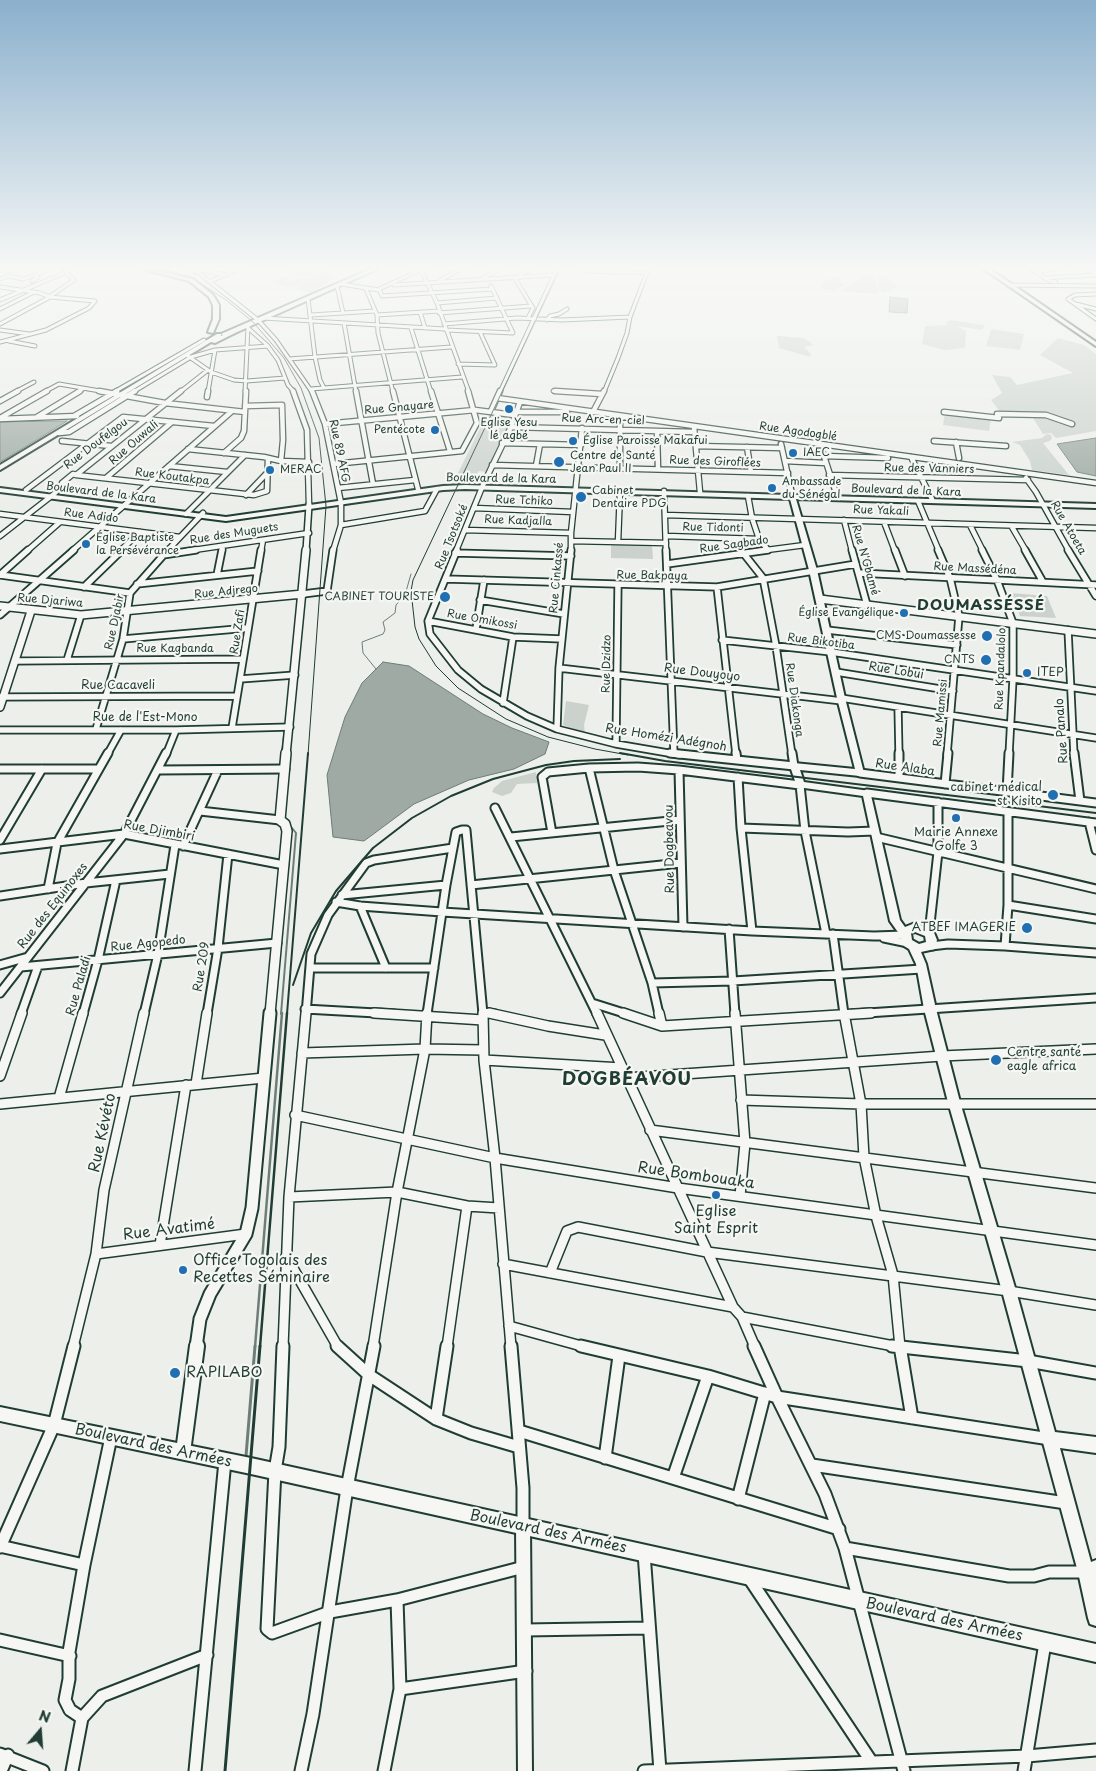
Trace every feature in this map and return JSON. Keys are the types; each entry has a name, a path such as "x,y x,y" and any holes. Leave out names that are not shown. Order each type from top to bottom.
{"main road":[{"path":"0,466 194,350"},
{"path":"0,466 80,418"},
{"name":"Boulevard de la Kara","path":"0,488 235,519 418,489 451,486 576,488 748,496 837,495 1042,504"},
{"name":"Boulevard de la Kara","path":"340,501 451,486"},
{"name":"Boulevard de la Kara","path":"0,488 52,495"},
{"name":"Boulevard de la Kara","path":"576,488 620,492 700,492 919,502 1096,505"},
{"path":"793,496 805,545 814,570 841,699 860,773 794,766 800,785 867,793 894,915 897,925 908,940 922,966 930,1009 954,1102 976,1172 1067,1504 1091,1570 1096,1618"},
{"path":"894,915 899,921 917,927 929,941"},
{"path":"908,940 908,929 917,927"},
{"path":"908,940 929,941"},
{"path":"922,966 929,941"},
{"name":"Boulevard des Armées","path":"0,1414 275,1471 1096,1653"},
{"path":"1050,1439 1096,1445"}],"street":[{"path":"207,397 209,371 215,350"},
{"path":"0,418 80,418 186,355 221,350"},
{"path":"224,453 243,434 248,350"},
{"path":"271,350 278,360 288,385 294,393 307,430 309,462 308,533 280,820"},
{"name":"Rue 89 AFG","path":"282,350 311,389 325,424 334,464 340,501 340,524 331,557 327,592"},
{"path":"314,350 320,380 324,388"},
{"path":"349,350 373,484"},
{"path":"289,359 411,350"},
{"path":"419,350 450,451"},
{"path":"334,464 462,451 477,423 452,350"},
{"path":"458,364 495,365 488,350"},
{"path":"487,411 497,398 520,350"},
{"path":"594,412 608,384 621,350"},
{"path":"384,352 418,489"},
{"path":"186,355 209,371 226,378 247,381 285,378"},
{"name":"Rue Doufelgou","path":"0,536 52,495 73,474 76,475 165,403 209,371"},
{"path":"311,389 462,376"},
{"path":"0,401 34,382"},
{"path":"0,418 59,384 119,396 232,411 282,405 283,440 280,461"},
{"path":"34,418 83,389"},
{"path":"553,391 602,394"},
{"name":"Rue Agodogblé","path":"497,398 694,429 780,438 1096,483"},
{"name":"Rue Tsotsoké","path":"428,621 483,486 511,427 520,402"},
{"name":"Rue Gnayare","path":"325,424 474,410 515,413 563,413 577,410"},
{"path":"0,615 41,581 188,448 232,411"},
{"path":"944,412 998,416 1046,415 1072,424"},
{"path":"26,490 126,416 214,426"},
{"path":"620,416 620,468"},
{"name":"Rue Ouwali","path":"106,478 172,422"},
{"name":"Rue Arc-en-ciel","path":"511,427 657,431 694,429"},
{"name":"Rue Cinkassé","path":"557,729 559,668 582,428"},
{"path":"694,429 700,492"},
{"path":"657,431 658,469"},
{"path":"780,438 793,496"},
{"path":"62,440 112,446"},
{"path":"934,441 1006,446"},
{"path":"956,442 959,458"},
{"path":"502,443 580,445"},
{"path":"536,466 540,444"},
{"path":"821,445 829,475 837,495"},
{"path":"696,446 782,448"},
{"path":"747,447 751,472"},
{"path":"188,448 280,461 309,462"},
{"path":"187,512 245,455"},
{"path":"824,456 910,457 932,498"},
{"path":"246,494 267,472 268,458"},
{"path":"785,461 826,463"},
{"name":"Rue des Giroflées","path":"492,465 788,473"},
{"path":"169,466 227,472"},
{"name":"Rue Koutakpa","path":"76,475 246,494 265,493 267,490 267,472"},
{"name":"Rue Atoeta","path":"1022,472 1054,527 1093,585 1096,596"},
{"name":"Rue des Vanniers","path":"829,475 1028,480"},
{"path":"338,488 415,480"},
{"path":"340,524 425,511 437,489"},
{"path":"618,542 620,492"},
{"path":"664,492 674,754"},
{"path":"748,496 752,518 759,539 768,550"},
{"name":"Rue Mamissi","path":"919,502 950,578 959,616 944,784"},
{"name":"Rue Tchiko","path":"474,508 573,512"},
{"name":"Rue Adido","path":"0,514 180,537"},
{"name":"Rue Djabir","path":"96,730 123,640 130,593 202,514"},
{"name":"Rue Yakali","path":"665,515 1012,527 1096,528"},
{"name":"Rue N'Gbamé","path":"844,520 867,605"},
{"path":"0,575 60,522"},
{"path":"884,522 905,576"},
{"name":"Rue Kpandalolo","path":"970,525 997,580 1013,623 1013,679 1009,725 1007,792"},
{"path":"1012,527 1043,582"},
{"name":"Rue Kadjalla","path":"465,530 571,533"},
{"path":"84,587 140,532"},
{"name":"Rue des Muguets","path":"163,555 308,533"},
{"name":"Rue Tidonti","path":"666,536 759,539"},
{"name":"Rue Zafi","path":"232,728 263,540"},
{"path":"571,540 666,543"},
{"name":"Rue Sagbado","path":"667,564 805,545"},
{"path":"216,575 223,546"},
{"path":"455,553 571,556"},
{"name":"Rue Diakonga","path":"744,554 763,578 776,646 794,766"},
{"name":"Rue Bakpaya","path":"446,579 717,587 856,564"},
{"path":"137,584 258,571"},
{"name":"Rue Massédéna","path":"858,573 1093,585"},
{"path":"0,575 130,593"},
{"path":"476,629 484,580"},
{"name":"Rue Dzidzo","path":"616,744 618,585"},
{"path":"717,587 737,760"},
{"name":"Rue Adjrego","path":"128,612 327,592"},
{"path":"820,599 1096,634"},
{"path":"480,600 564,614"},
{"name":"Rue Djariwa","path":"0,606 31,611 81,615 128,612"},
{"path":"0,707 31,611"},
{"path":"67,660 81,615"},
{"name":"Rue Omikossi","path":"428,621 513,637 562,639"},
{"name":"Rue Homézi Adégnoh","path":"428,621 430,634 458,670 481,689 503,703 557,729 616,744 674,754 794,766"},
{"path":"123,640 248,628"},
{"path":"827,630 957,645"},
{"name":"Rue Panalo","path":"1068,630 1072,734 1080,801"},
{"path":"503,703 513,637"},
{"name":"Rue Bikotiba","path":"722,640 831,652 1096,691"},
{"name":"Rue Kagbanda","path":"16,661 243,659"},
{"name":"Rue Douyoyo","path":"559,668 898,706 1096,738"},
{"name":"Rue Lobui","path":"836,672 953,691"},
{"path":"240,679 295,675"},
{"name":"Rue Cacaveli","path":"2,697 237,696"},
{"path":"898,706 899,778"},
{"name":"Rue de l'Est-Mono","path":"0,730 176,730 290,727"},
{"path":"48,889 57,843 121,730"},
{"name":"Rue des Equinoxes","path":"0,993 124,834 158,770 176,730"},
{"path":"552,832 542,777 548,772 623,767 679,770 800,785 805,830 838,974 861,1104 864,1157 876,1216 893,1275 900,1347 912,1418"},
{"path":"0,840 42,768"},
{"path":"589,768 614,870 652,983 662,1026"},
{"path":"0,769 98,769"},
{"path":"158,770 285,769"},
{"name":"Rue Kévéto","path":"0,1547 54,1425 96,1254 104,1190 158,954 170,874 179,846 200,811 218,770"},
{"name":"Rue Dogbeavou","path":"679,770 683,927"},
{"name":"Rue Alaba","path":"860,773 1096,803"},
{"path":"738,777 741,828 752,931"},
{"path":"867,793 1093,822 1096,850"},
{"path":"938,802 938,852 929,941 948,944 1096,953"},
{"path":"495,808 592,1003 605,1035 707,1252 734,1307 742,1317 777,1397 812,1465 845,1548 902,1765"},
{"path":"183,1452 202,1312 210,1294 246,1234 252,1208 287,830 285,824 280,820 200,811"},
{"path":"1005,946 1008,906 1008,812"},
{"path":"511,837 680,820"},
{"path":"741,828 876,834 938,852 1096,889"},
{"path":"301,1771 313,1714 330,1612 347,1488 369,1375 406,1139 425,1049 427,1016 446,885 456,832 466,830 483,1016 484,1060 495,1158 523,1488 526,1671 525,1771"},
{"name":"Rue Djimbiri","path":"0,850 124,834 284,865"},
{"path":"453,848 370,862 364,866 336,902 320,931 311,954 289,1197 279,1447 275,1471 267,1629 272,1632 330,1612 397,1600 524,1567"},
{"name":"Rue 209","path":"196,1084 218,948 228,854"},
{"path":"471,885 681,863"},
{"path":"0,896 86,882 170,874"},
{"name":"Rue Paladi","path":"59,1098 98,960 116,880"},
{"path":"342,895 446,885"},
{"path":"336,902 360,906 442,912 630,922 752,931 874,936 908,940"},
{"path":"360,906 386,968"},
{"path":"1008,906 1096,919"},
{"path":"917,927 931,919"},
{"path":"729,929 744,1143 740,1196"},
{"name":"Rue Agopedo","path":"21,967 277,943"},
{"path":"0,965 28,956"},
{"path":"0,1076 38,966"},
{"path":"652,983 733,981 922,966"},
{"path":"310,968 434,968"},
{"path":"592,1003 662,1026 844,1016 1096,998"},
{"path":"306,1009 427,1016 483,1016 605,1035"},
{"path":"302,1053 425,1049 484,1050"},
{"path":"626,1078 942,1056 1096,1049"},
{"path":"484,1060 622,1068"},
{"path":"0,1104 264,1078"},
{"path":"160,1245 186,1085"},
{"path":"741,1100 861,1104 954,1102 1096,1104"},
{"name":"Rue Bombouaka","path":"295,1115 495,1158 678,1188 1096,1245"},
{"path":"650,1130 1096,1188"},
{"path":"289,1197 397,1192 467,1206 499,1208"},
{"path":"436,1419 467,1206"},
{"path":"550,1273 567,1231 572,1228 707,1252 1009,1290 1096,1305"},
{"name":"Rue Avatimé","path":"96,1254 246,1234"},
{"path":"286,1255 328,1332 339,1348 369,1375 436,1419 478,1436 519,1447"},
{"path":"503,1264 734,1307"},
{"path":"742,1317 900,1347 1028,1361 1096,1373"},
{"path":"509,1326 619,1356 708,1376 777,1397 1050,1439"},
{"path":"605,1458 619,1356"},
{"path":"673,1478 708,1376"},
{"path":"738,1499 765,1393"},
{"path":"518,1431 839,1529"},
{"path":"82,1718 70,1710 65,1700 84,1565 111,1437"},
{"path":"195,1771 225,1461"},
{"path":"812,1465 1067,1504"},
{"path":"0,1547 84,1565"},
{"path":"845,1548 1009,1576 1034,1576 1049,1572 1091,1570"},
{"path":"644,1553 648,1628 660,1771"},
{"path":"748,1577 871,1761"},
{"path":"384,1771 400,1689 397,1600"},
{"path":"525,1630 648,1628"},
{"path":"0,1640 70,1656"},
{"path":"1024,1771 1045,1642"},
{"path":"72,1771 82,1718 95,1702 109,1692 207,1656"},
{"path":"400,1689 526,1671"},
{"path":"644,1771 779,1768 871,1761 902,1765 1096,1750"},
{"path":"1,1771 4,1755 43,1771"}],"shaded area":[{"path":"785,350 807,350 811,354 810,357"},
{"path":"1046,350 1090,350 1096,354 1096,431 1056,438 1051,433 1043,434 1033,418 1001,413 991,400 1002,393 992,375 1010,377 1017,385 1073,373 1040,355"},
{"path":"488,412 502,415 510,421 508,430 487,472 479,471 474,478 469,477 467,481 455,479"},
{"path":"945,412 991,419 989,431 943,425"},
{"path":"67,421 20,450 0,462 0,422"},
{"path":"1047,434 1051,435 1052,438 1050,441 1043,443 1069,475 1032,470 1030,461 1020,445 1012,442 1042,438"},
{"path":"1096,438 1096,476 1077,472 1057,444"},
{"path":"611,544 652,545 653,559 611,558"},
{"path":"1011,593 1047,596 1056,618 1020,616"},
{"path":"383,662 409,666 483,714 512,728 549,742 545,754 514,769 469,780 414,804 364,841 333,837 327,775 345,717 362,683"},
{"path":"566,701 589,705 584,725 585,734 563,725"},
{"path":"536,772 537,783 517,784 511,793 502,796 492,792 502,781"}],"waterway":[{"path":"417,494 451,490"},
{"path":"345,504 370,500"},
{"path":"376,669 363,653 362,642 383,634 385,630 383,622 395,613 396,605 405,595 411,574"},
{"path":"285,725 290,678"},
{"path":"281,755 284,732"},
{"path":"280,767 282,753"},
{"path":"276,813 280,772"},
{"path":"281,1014 296,833 292,828"},
{"path":"255,1347 282,1013"},
{"path":"246,1456 255,1346"}],"railway":[{"path":"277,350 284,358 301,388 319,438 326,506 308,755"},
{"path":"522,350 413,580 411,591 415,627 419,639 436,666 458,688 506,719 548,737 628,755"},
{"path":"287,1014 308,753"},
{"path":"620,753 665,761 1096,813"},
{"path":"293,985 311,933 336,891 373,848 412,818 451,796 493,779 546,765 574,761 620,759"},
{"path":"260,1347 287,1013"},
{"path":"225,1771 260,1346"}],"place":[{"name":"Eglise Yesu lé agbé","path":"509,409"},
{"name":"Pentécote","path":"435,430"},
{"name":"Église Paroisse Makafui","path":"573,441"},
{"name":"IAEC","path":"793,453"},
{"name":"Centre de Santé Jean Paul II","path":"559,462"},
{"name":"MERAC","path":"270,470"},
{"name":"Ambassade du Sénégal","path":"772,488"},
{"name":"Cabinet Dentaire PDG","path":"581,497"},
{"name":"Église Baptiste la Persévérance","path":"86,544"},
{"name":"CABINET TOURISTE","path":"445,597"},
{"name":"Église Evangélique","path":"904,613"},
{"name":"CMS Doumassesse","path":"987,636"},
{"name":"CNTS","path":"986,660"},
{"name":"ITEP","path":"1027,673"},
{"name":"cabinet médical st Kisito","path":"1053,795"},
{"name":"Mairie Annexe Golfe 3","path":"956,818"},
{"name":"ATBEF IMAGERIE","path":"1027,928"},
{"name":"Centre santé eagle africa","path":"996,1060"},
{"name":"Eglise Saint Esprit","path":"716,1195"},
{"name":"Office Togolais des Recettes Séminaire","path":"183,1270"},
{"name":"RAPILABO","path":"175,1373"}],"district":[{"name":"DOUMASSÉSSÉ","path":"981,606"},
{"name":"DOGBÉAVOU","path":"627,1080"}]}
